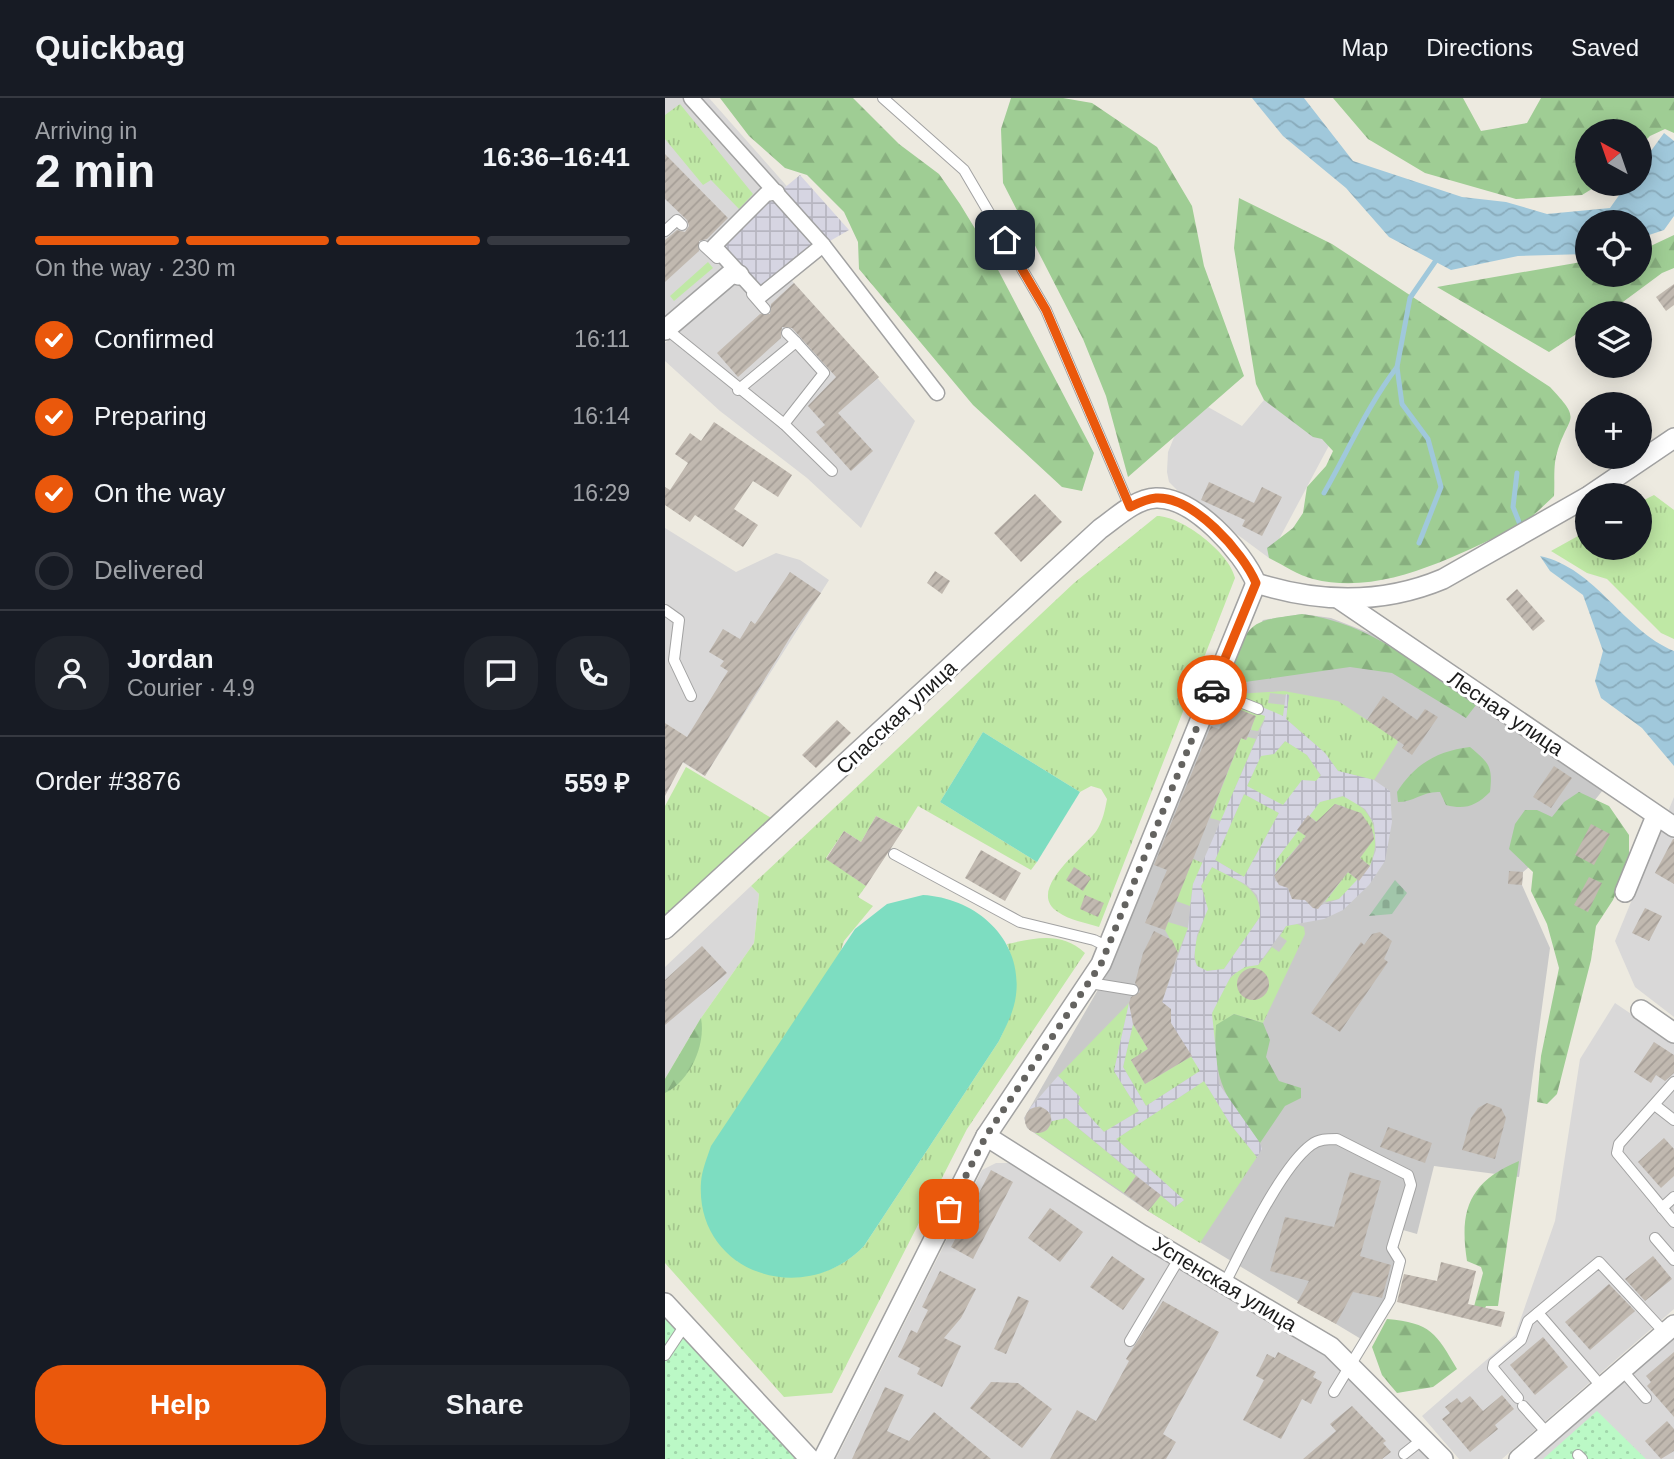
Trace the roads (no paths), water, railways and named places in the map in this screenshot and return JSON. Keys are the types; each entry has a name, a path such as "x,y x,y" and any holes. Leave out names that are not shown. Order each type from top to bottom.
{"street":[{"path":"691,98 823,245 937,393"},
{"path":"777,192 766,194 714,246 736,274 760,296 823,245"},
{"path":"665,329 736,274"},
{"path":"1608,483 1674,438"},
{"path":"1130,507 1156,498 1170,500 1186,509 1211,526 1237,551 1256,583 1282,592 1366,600 1419,589 1492,553 1575,504"},
{"name":"Спасская улица","path":"665,929 1100,529 1130,507"},
{"path":"824,1459 986,1136 1090,983 1108,947 1256,583"},
{"name":"Лесная улица","path":"1338,599 1674,827"},
{"path":"1625,892 1656,816"},
{"path":"1641,1010 1674,1033"},
{"name":"Успенская улица","path":"986,1136 1331,1347 1443,1459"},
{"path":"665,1303 810,1459"},
{"path":"1519,1459 1670,1329"}],"lane":[{"path":"883,98 964,170 1046,310 1130,507"},
{"path":"665,231 677,220 682,225"},
{"path":"704,246 736,274 765,309"},
{"path":"665,329 784,424 832,471"},
{"path":"784,424 824,373 787,332"},
{"path":"739,390 796,342"},
{"path":"665,610 678,620 674,660 691,696"},
{"path":"1212,691 1258,709"},
{"path":"894,855 1020,922 1094,940 1108,947"},
{"path":"1090,983 1133,990"},
{"path":"1674,1082 1656,1106 1619,1144 1617,1153 1674,1222"},
{"path":"1656,1106 1674,1120"},
{"path":"1225,1283 1292,1164 1311,1145 1325,1139 1337,1139 1399,1168 1408,1175 1411,1185 1392,1248 1400,1261 1389,1300 1334,1392"},
{"path":"1662,1208 1674,1197"},
{"path":"1655,1238 1674,1260"},
{"path":"1130,1341 1180,1257"},
{"path":"1548,1434 1493,1368 1494,1363 1521,1340 1528,1321 1599,1262 1670,1329"},
{"path":"1538,1313 1602,1387"},
{"path":"665,1355 685,1325"},
{"path":"1622,1370 1646,1398"},
{"path":"1404,1454 1423,1439"}],"water":[{"path":"1252,98 1304,98 1353,161 1462,197 1506,202 1547,214 1575,211 1575,254 1518,256 1451,270 1389,237 1346,188 1283,136"},
{"path":"1664,133 1674,141 1674,216 1664,230 1652,234 1652,210 1589,210 1610,208 1618,196 1652,196 1652,150"},
{"path":"1540,556 1577,573 1639,629 1674,651 1674,766 1642,728 1601,698 1595,681 1603,651 1583,595 1550,571"}],"waterway":[{"path":"1419,543 1441,487 1428,439 1402,404 1397,367 1410,298 1439,256"},
{"path":"1324,493 1367,412 1397,367"},
{"path":"1517,473 1513,507 1519,522"}]}
